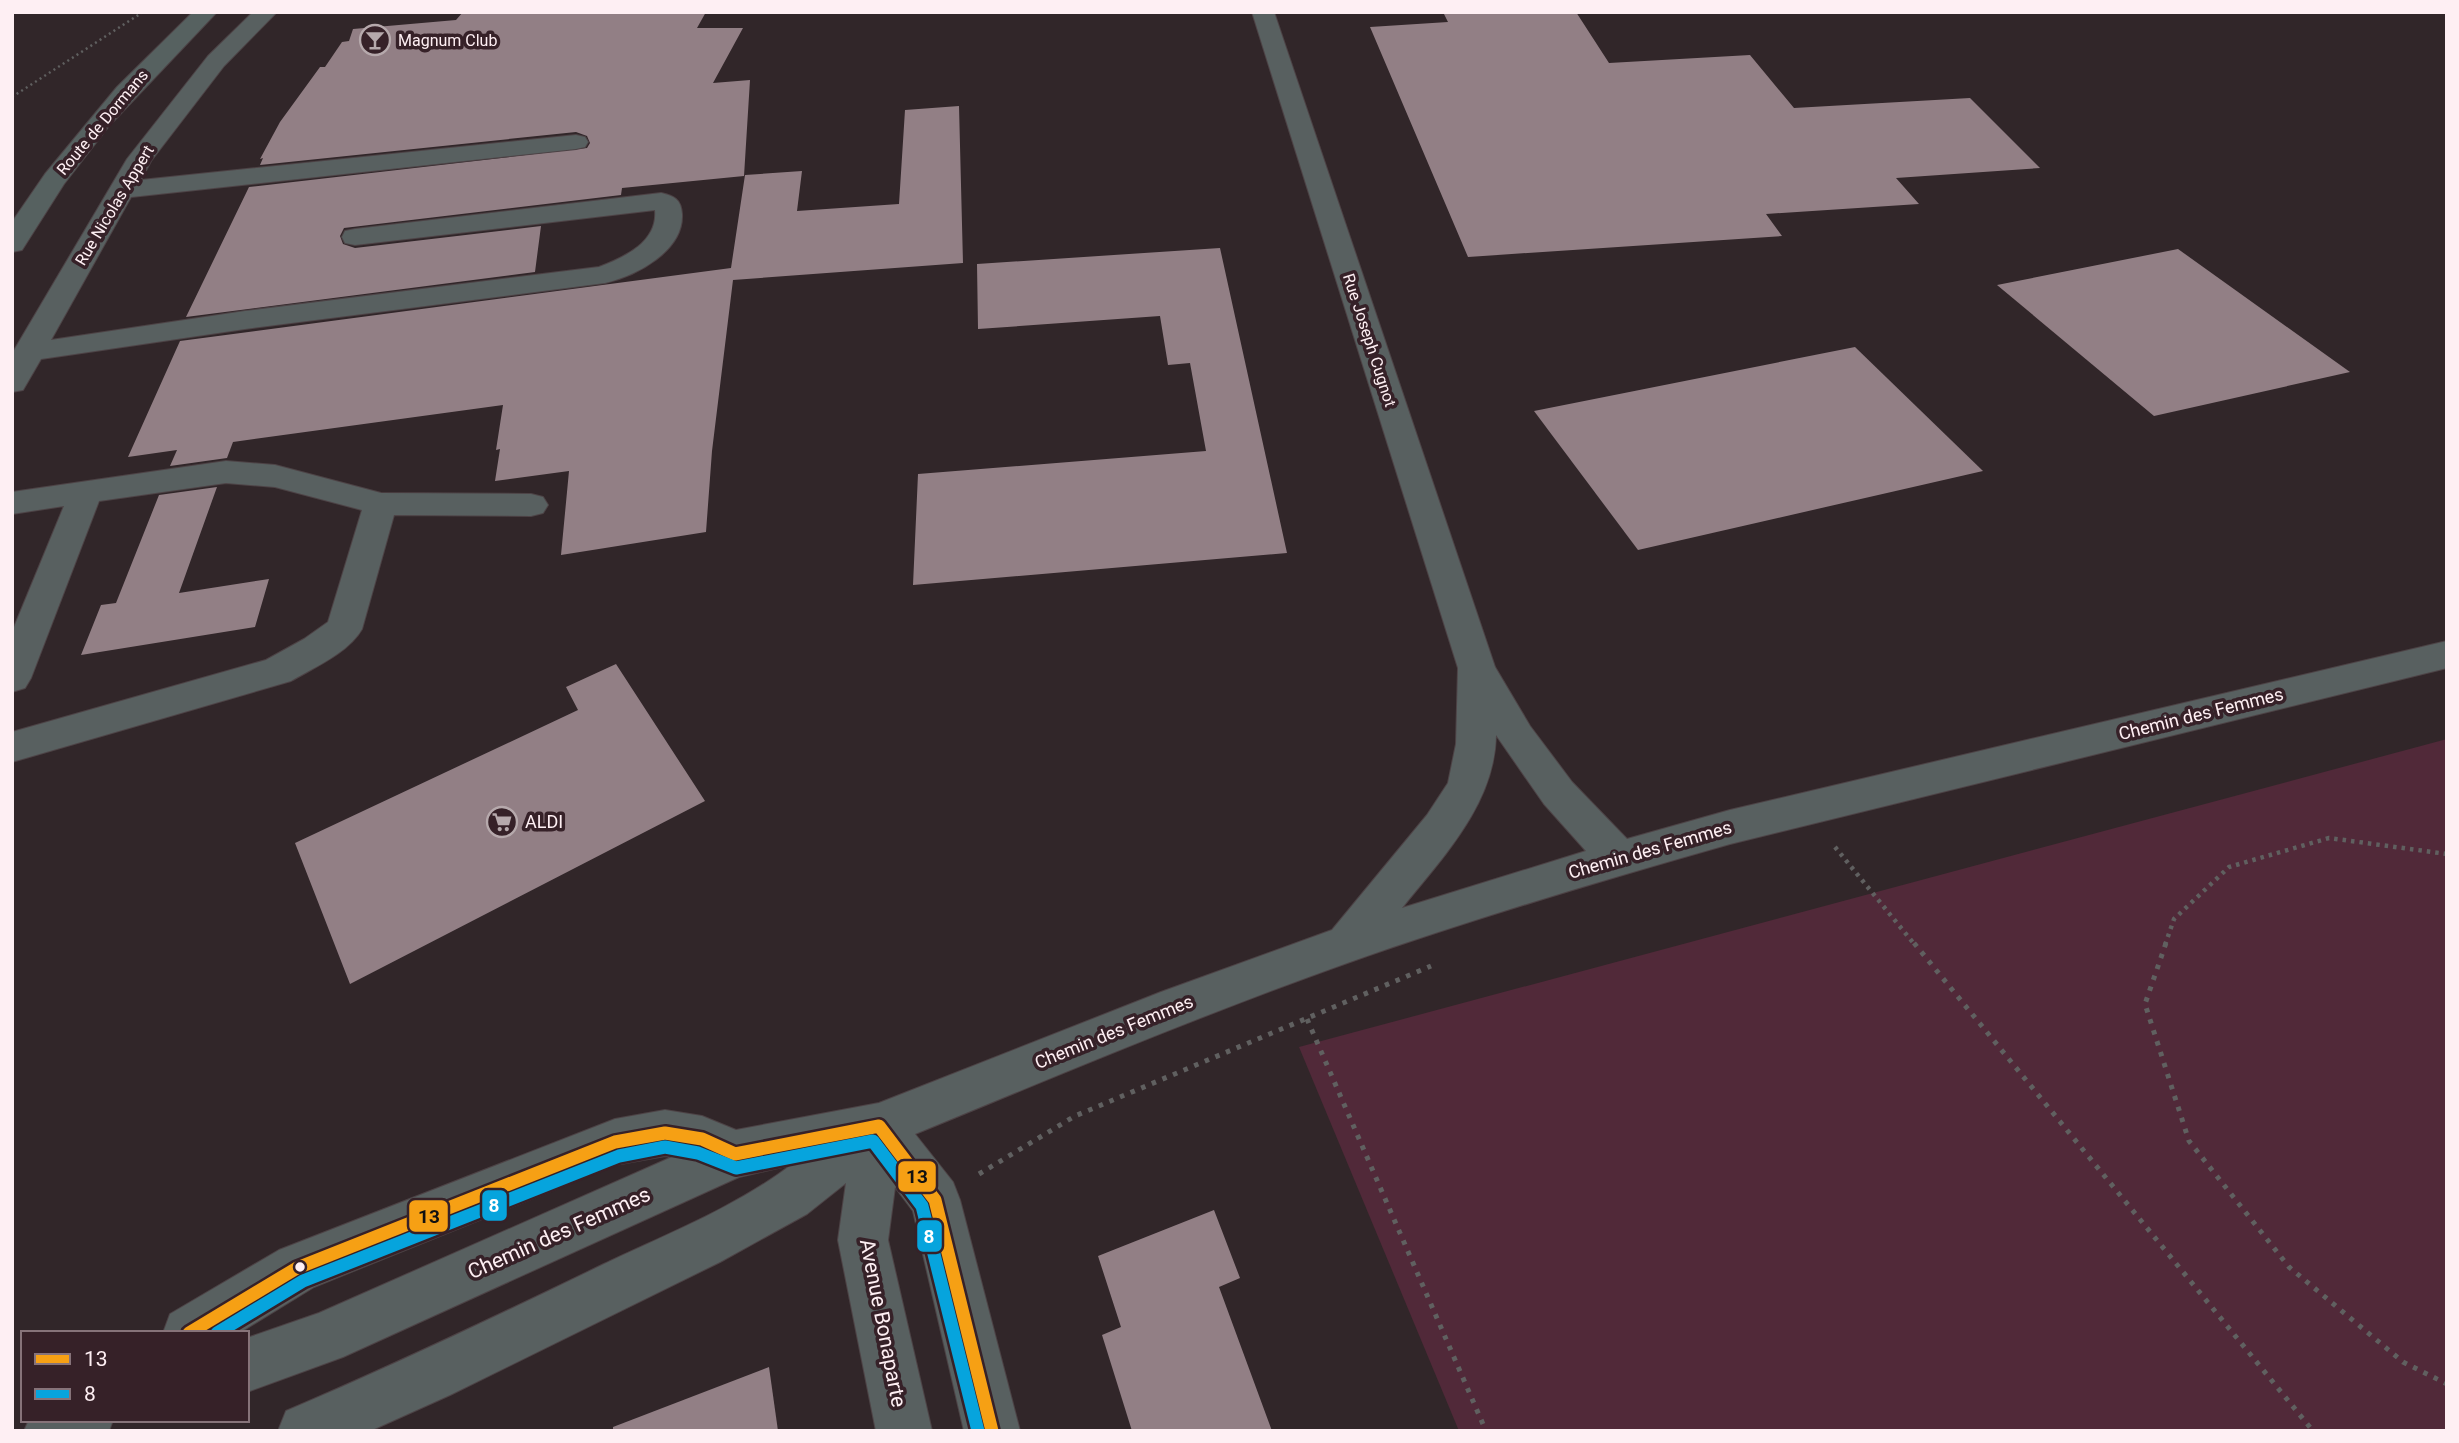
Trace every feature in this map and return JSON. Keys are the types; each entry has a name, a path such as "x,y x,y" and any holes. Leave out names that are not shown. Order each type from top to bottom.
{"main road":[{"name":"Route de Dormans","path":"12,244 39,197 87,136 158,57 206,12"}],"street":[{"name":"Rue Nicolas Appert","path":"12,383 140,159 216,61 266,12"},
{"name":"Rue Joseph Cugnot","path":"1263,12 1477,668 1516,737 1558,793 1619,858"},
{"path":"122,190 576,142"},
{"path":"28,352 245,320 605,275 639,261 664,236 670,215 668,204 661,201 355,237"},
{"path":"12,503 226,472 275,476 381,504 531,505"},
{"path":"12,678 86,492"},
{"path":"12,747 278,671 317,649 344,629 381,504"},
{"name":"Chemin des Femmes","path":"248,1365 324,1338 735,1154 879,1126 1177,1006 1347,944 1619,858 1730,827 2447,654"},
{"name":"Rue Joseph Cugnot","path":"1347,944 1442,827 1467,786 1476,744 1477,668"},
{"path":"879,1126 935,1200 992,1431"},
{"name":"Chemin des Femmes","path":"306,1431 431,1376 702,1244 789,1197 879,1126"},
{"name":"Avenue Bonaparte","path":"879,1126 863,1240 904,1431"},
{"path":"192,1331 297,1268 615,1142 665,1133 702,1139 735,1154"},
{"path":"50,1431 79,1422"}],"path":[{"path":"12,97 143,12"},
{"path":"1826,836 2313,1431"},
{"path":"2447,854 2329,838 2230,867 2174,919 2145,1004 2189,1141 2289,1267 2403,1362 2447,1384"},
{"path":"935,1200 1075,1116 1434,965"},
{"path":"1307,1019 1486,1431"}],"shaded area":[{"path":"2447,739 2447,1431 1459,1431 1299,1047"}],"building":[{"path":"463,12 706,12 697,28 743,28 713,83 750,80 744,176 622,188 621,195 344,228 340,236 343,244 355,248 541,226 535,272 186,317 249,187 587,148 590,143 587,136 576,132 260,165 263,158 260,159 280,122 320,67 325,67 342,42 349,41 353,29 456,20"},
{"path":"1443,12 1576,12 1609,63 1750,55 1794,108 1970,98 2040,168 1896,178 1919,204 1766,214 1782,236 1468,257 1370,27 1448,22"},
{"path":"959,106 963,263 733,280 712,451 706,532 561,555 569,471 495,481 500,449 496,450 503,405 233,442 227,458 170,466 177,450 128,457 180,341 731,268 745,175 802,171 797,211 899,204 905,110"},
{"path":"1220,248 1287,553 913,585 918,474 1206,451 1190,363 1168,365 1160,316 978,329 977,264"},
{"path":"2178,249 2350,372 2154,416 1997,285"},
{"path":"1855,347 1983,471 1638,550 1534,411"},
{"path":"217,487 179,593 269,579 255,627 81,655 101,605 116,603 159,495"},
{"name":"ALDI","path":"616,664 705,801 350,984 295,843 578,710 566,687"},
{"path":"1214,1210 1240,1278 1219,1287 1272,1431 1132,1431 1102,1335 1121,1327 1098,1256"},
{"path":"769,1367 778,1431 613,1431 613,1427"}],"transit line":[{"name":"13","path":"192,1331 297,1268 615,1142 665,1133 702,1139 735,1154 879,1126 935,1200 992,1431"},
{"name":"8","path":"220,1331 303,1281 619,1156 665,1147 698,1153 736,1168 873,1141 922,1206 978,1431"}],"place":[{"name":"Magnum Club","path":"375,40"},
{"name":"ALDI","path":"502,822"}]}
